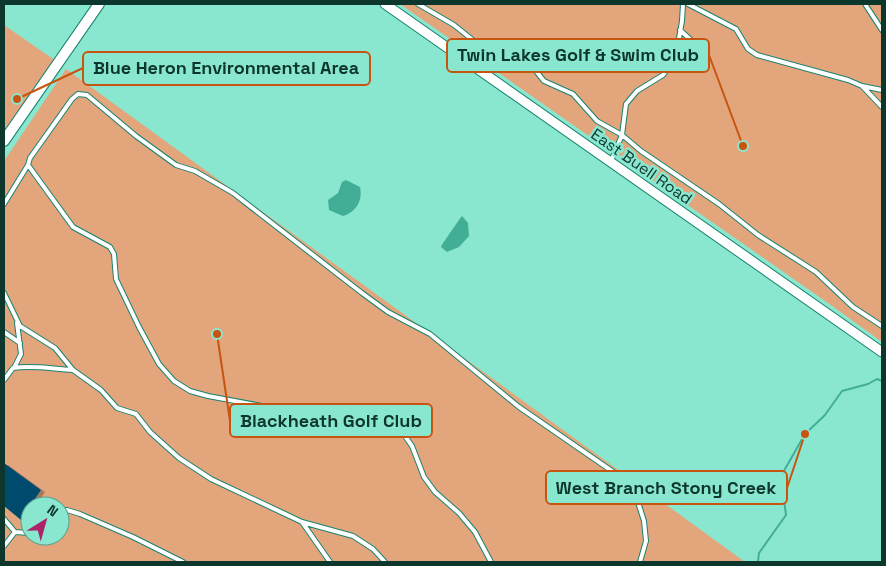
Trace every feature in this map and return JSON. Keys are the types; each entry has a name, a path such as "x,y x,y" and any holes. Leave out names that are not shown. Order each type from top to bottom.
{"main road":[{"path":"4,141 99,4"}],"street":[{"name":"East Buell Road","path":"385,4 882,352"}],"lane":[{"path":"418,4 450,22 484,48 519,50 531,62 541,78 573,94 593,118 622,135 719,204 758,235 816,272 853,307 882,326"},
{"path":"610,162 622,135 626,104 637,91 663,75 676,56 683,4"},
{"path":"688,4 702,13 736,29 748,49 757,56 828,73 862,86 882,90"},
{"path":"865,4 882,30"},
{"path":"677,46 691,57 696,51 694,42 680,30"},
{"path":"862,86 882,107"},
{"path":"4,204 28,165 30,158 72,99 78,94 87,95 171,161 199,173 233,193 388,312 430,334 512,402 622,478 637,499 644,521 646,541 640,562"},
{"path":"28,165 73,227 110,247 114,254 116,279 159,364 174,381 190,391 208,396 278,409 321,413 338,412 366,417 383,417 405,436 412,446 424,477 435,492 459,513 476,532 491,562"},
{"path":"4,293 16,320 21,354 14,368 4,380"},
{"path":"16,320 25,330 55,348 73,370 101,390 117,408 136,414 150,432 179,458 211,479 302,522 354,536 373,549 385,562"},
{"path":"4,332 20,343"},
{"path":"14,368 29,366 73,370"},
{"path":"70,511 133,537 183,562"},
{"path":"4,519 15,532 20,532"},
{"path":"302,522 330,562"},
{"path":"4,546 15,532"}],"shaded area":[{"path":"400,4 882,4 882,342 835,308"},
{"path":"4,25 56,61 4,137"},
{"path":"66,69 745,562 4,562 4,161"},
{"path":"346,180 360,187 361,192 355,209 343,216 329,210 328,200 338,193 342,182"},
{"path":"462,216 468,223 469,236 459,247 447,252 441,247"}],"building":[{"path":"4,463 41,490 37,496 20,496 20,519 4,506"}],"waterway":[{"path":"758,562 759,553 786,515 781,476 805,434 825,415 842,391 868,384 877,379 882,381"}],"place":[{"name":"Blue Heron Environmental Area","path":"17,99"},
{"name":"Twin Lakes Golf & Swim Club","path":"743,146"},
{"name":"Blackheath Golf Club","path":"217,334"},
{"name":"West Branch Stony Creek","path":"805,434"}]}
